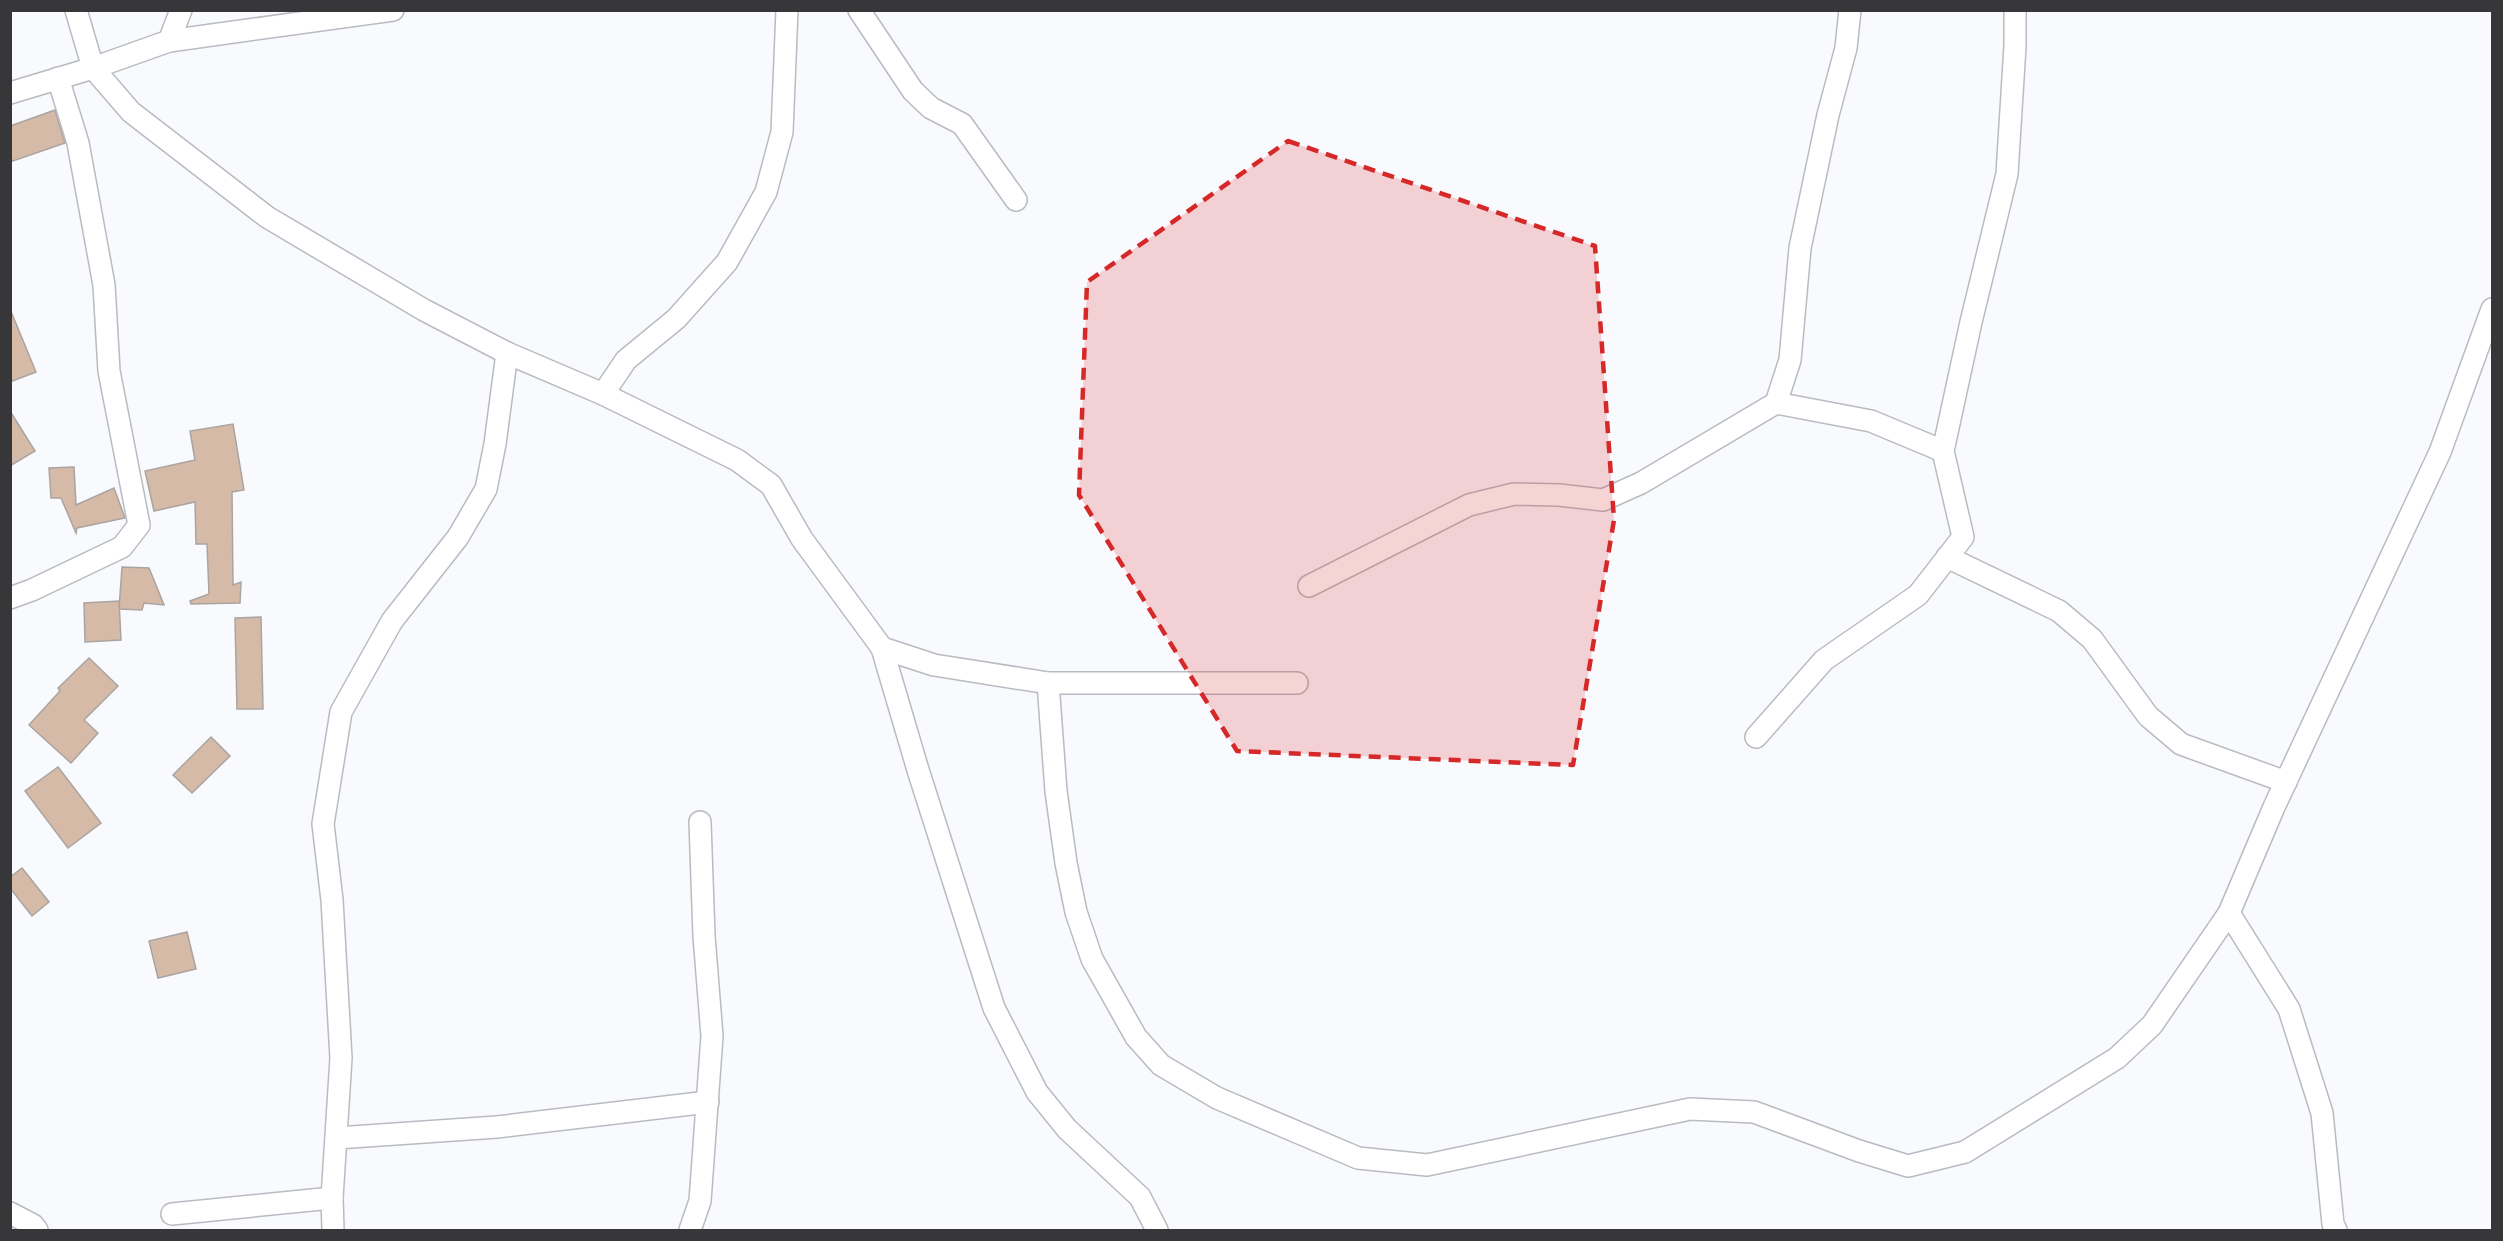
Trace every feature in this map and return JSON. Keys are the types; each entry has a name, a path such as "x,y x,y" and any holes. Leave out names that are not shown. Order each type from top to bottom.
{"street":[{"path":"76,10 93,68 131,112 267,217 424,310 507,353 603,394 737,460 771,485 802,539 882,648 918,770 999,1018 1037,1092 1066,1129 1140,1197 1157,1230"},
{"path":"169,40 181,10"},
{"path":"10,93 93,68 169,40 393,10"},
{"path":"603,394 626,360 676,319 727,262 766,192 782,132 787,10"},
{"path":"859,10 913,91 931,108 962,124 1016,200"},
{"path":"1309,586 1469,505 1514,494 1559,495 1603,500 1641,483 1776,403 1790,360 1800,248 1828,115 1846,48 1850,10"},
{"path":"1756,737 1824,660 1918,595 1963,537 1943,451 2007,174 2015,10"},
{"path":"10,598 122,548 139,525 109,371 104,285 78,143 58,78"},
{"path":"1048,683 1056,792 1066,863 1076,912 1092,959 1136,1037 1161,1065 1218,1098 1358,1158 1427,1165 1690,1109 1754,1112 1859,1151 1908,1166 1965,1152 2117,1058 2152,1025 2229,913 2286,782 2440,452 2493,309"},
{"path":"333,1230 332,1198 341,1059 332,900 323,824 341,712 392,621 458,537 486,489 495,444 507,353"},
{"path":"1776,403 1871,421 1943,451"},
{"path":"1947,557 2059,611 2092,639 2148,716 2181,744 2286,782"},
{"path":"882,648 933,665 1048,683 1297,683"},
{"path":"690,1230 700,1201 712,1036 704,936 700,822"},
{"path":"2229,913 2289,1009 2322,1113 2333,1224 2336,1230"},
{"path":"337,1138 497,1127 708,1102"},
{"path":"172,1214 332,1198"},
{"path":"10,1213 33,1225 37,1230"}],"highlighted area":[{"path":"1288,141 1595,246 1614,520 1573,765 1237,751 1079,495 1087,282"}],"building":[{"path":"55,110 65,143 10,162 10,126"},
{"path":"10,309 36,372 10,382"},
{"path":"10,411 35,451 10,466"},
{"path":"233,424 244,490 232,492 233,585 241,582 240,603 191,604 190,601 209,594 207,544 196,544 195,502 154,511 145,471 195,460 190,431"},
{"path":"74,467 76,505 114,488 125,518 77,528 76,533 61,498 51,498 49,468"},
{"path":"122,567 149,568 164,605 144,603 142,610 119,609"},
{"path":"119,601 121,640 85,642 84,603"},
{"path":"261,617 263,709 237,709 235,618"},
{"path":"89,658 118,686 84,720 98,733 71,763 29,725 60,691 58,688"},
{"path":"211,737 230,756 192,793 173,775"},
{"path":"58,767 101,823 68,848 25,791"},
{"path":"22,868 49,902 32,916 10,888 10,877"},
{"path":"187,932 196,969 158,978 149,941"}]}
